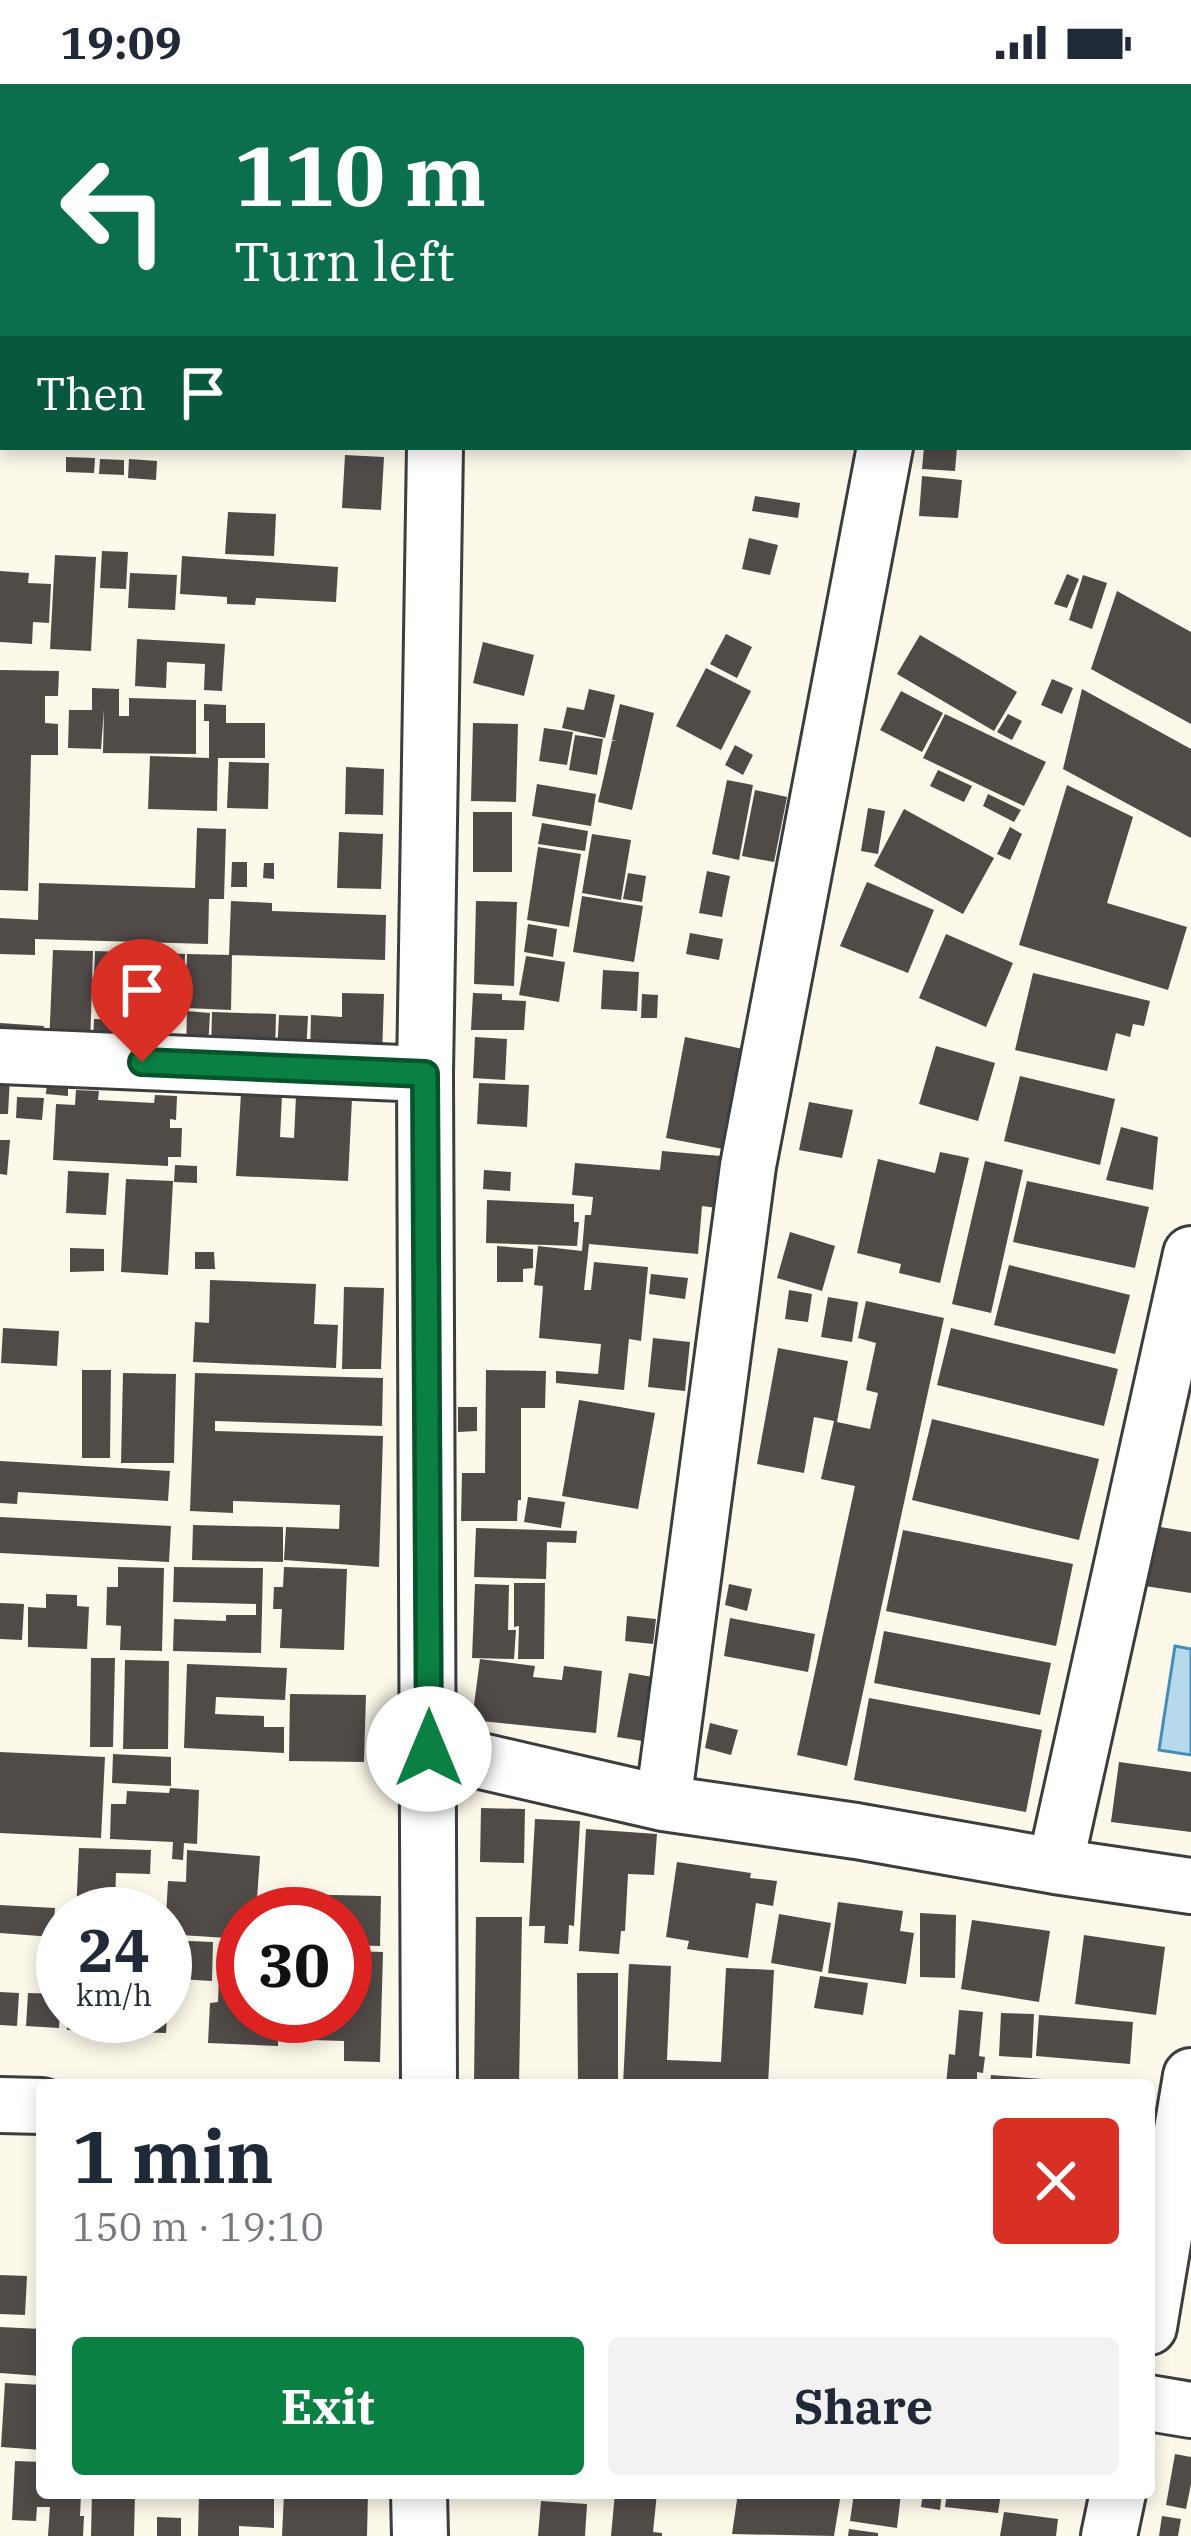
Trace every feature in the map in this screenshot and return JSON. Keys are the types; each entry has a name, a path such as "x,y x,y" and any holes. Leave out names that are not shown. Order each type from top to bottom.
{"street":[{"path":"429,2079 425,1074 435,450"},
{"path":"663,1803 748,1166 884,450"},
{"path":"0,1056 425,1074"},
{"path":"1055,1866 1183,1329 1190,1265"},
{"path":"429,1749 663,1803 1191,1886"},
{"path":"1155,2291 1191,2076"},
{"path":"0,2105 36,2106"},
{"path":"1155,2404 1191,2410"},
{"path":"419,2499 420,2536"},
{"path":"1109,2536 1117,2499"}],"water":[{"path":"1175,1646 1191,1649 1191,1755 1159,1750"}],"building":[{"path":"924,450 957,450 955,471 922,469"},
{"path":"345,455 384,457 381,510 342,508"},
{"path":"66,457 95,458 94,473 66,472"},
{"path":"100,459 124,460 124,475 99,474"},
{"path":"129,459 157,461 156,480 128,478"},
{"path":"922,476 962,480 958,518 919,516"},
{"path":"755,496 800,503 798,518 752,511"},
{"path":"228,512 276,514 274,556 225,554"},
{"path":"749,538 778,545 770,575 742,569"},
{"path":"102,551 128,552 126,589 100,588"},
{"path":"55,555 96,557 91,651 50,649"},
{"path":"182,556 338,567 336,602 256,598 255,605 227,604 227,597 180,594"},
{"path":"0,571 29,573 28,583 51,584 49,623 33,622 32,644 0,642"},
{"path":"130,573 177,575 175,610 128,608"},
{"path":"1067,574 1079,579 1067,608 1054,604"},
{"path":"1083,575 1107,583 1092,629 1069,620"},
{"path":"1117,591 1191,632 1191,724 1091,669"},
{"path":"726,634 752,647 737,678 710,664"},
{"path":"920,635 1017,692 994,731 897,674"},
{"path":"137,639 225,644 222,691 204,690 205,664 167,662 166,688 135,686"},
{"path":"483,642 534,655 524,696 473,683"},
{"path":"706,668 751,691 721,750 676,726"},
{"path":"0,670 59,671 58,696 45,696 45,723 58,724 58,755 31,755 28,891 0,890"},
{"path":"1052,679 1073,688 1062,714 1041,705"},
{"path":"92,688 119,689 119,716 129,716 129,698 196,700 196,754 103,753 104,709 101,749 68,748 69,710 92,710"},
{"path":"589,689 615,695 605,738 562,728 567,707 584,710"},
{"path":"1082,689 1191,749 1191,838 1063,769"},
{"path":"901,691 943,713 922,752 880,730"},
{"path":"204,704 226,705 226,723 265,723 265,758 218,758 217,811 148,809 150,756 209,758"},
{"path":"620,704 654,713 632,810 598,802 612,741 616,741 612,740"},
{"path":"945,714 1046,762 1024,806 923,758"},
{"path":"1008,714 1022,721 1012,740 997,732"},
{"path":"473,723 518,724 516,802 471,801"},
{"path":"544,728 573,732 567,765 539,761"},
{"path":"575,735 603,739 597,775 569,770"},
{"path":"735,745 753,755 743,775 725,765"},
{"path":"229,762 269,763 268,809 227,808"},
{"path":"346,767 384,769 383,815 345,814"},
{"path":"938,770 972,786 964,802 930,786"},
{"path":"727,780 753,785 739,860 712,854"},
{"path":"537,784 596,794 591,826 532,816"},
{"path":"1067,785 1133,817 1107,903 1187,927 1168,990 1019,945"},
{"path":"755,790 787,797 774,862 742,856"},
{"path":"988,794 1021,810 1014,822 983,806"},
{"path":"868,808 885,811 878,854 861,851"},
{"path":"904,809 994,858 963,914 874,866"},
{"path":"473,812 512,812 512,872 473,872"},
{"path":"542,823 588,831 585,851 538,844"},
{"path":"1010,827 1022,834 1010,860 997,854"},
{"path":"197,828 226,829 224,899 209,899 208,944 35,939 35,955 0,954 0,918 38,920 39,883 195,888"},
{"path":"339,832 383,834 381,889 337,888"},
{"path":"592,834 631,840 621,900 582,893"},
{"path":"538,847 581,854 569,927 527,920"},
{"path":"232,862 247,862 247,887 231,887"},
{"path":"264,863 274,863 274,879 263,878"},
{"path":"707,871 730,876 722,917 699,913"},
{"path":"628,873 646,876 642,902 623,899"},
{"path":"867,882 934,910 908,973 840,946"},
{"path":"582,896 643,906 634,962 573,952"},
{"path":"231,901 272,903 272,911 386,915 385,960 229,955"},
{"path":"476,901 517,902 514,986 474,984"},
{"path":"528,924 557,929 553,957 524,952"},
{"path":"690,933 723,939 719,960 686,954"},
{"path":"946,934 1013,963 986,1027 919,998"},
{"path":"53,950 93,951 90,1047 49,1046"},
{"path":"95,951 185,954 183,1003 93,1000"},
{"path":"187,954 232,955 231,1010 186,1008"},
{"path":"526,956 565,962 559,1002 519,995"},
{"path":"603,970 639,972 637,1011 601,1009"},
{"path":"1033,973 1150,1001 1144,1026 1133,1024 1130,1037 1116,1033 1107,1071 1015,1050"},
{"path":"342,993 384,994 382,1057 310,1056 311,1015 342,1017"},
{"path":"473,993 526,1001 524,1030 471,1030"},
{"path":"642,994 658,995 657,1018 641,1018"},
{"path":"187,1011 210,1013 208,1049 186,1049"},
{"path":"212,1012 276,1014 275,1055 211,1052"},
{"path":"279,1015 308,1016 306,1054 277,1053"},
{"path":"94,1019 130,1020 129,1043 93,1042"},
{"path":"0,1023 44,1026 42,1049 0,1047"},
{"path":"475,1037 507,1039 505,1080 473,1078"},
{"path":"685,1037 743,1049 723,1149 666,1138"},
{"path":"936,1046 995,1063 978,1121 919,1104"},
{"path":"1020,1076 1115,1099 1100,1165 1004,1141"},
{"path":"0,1077 10,1077 8,1114 0,1114"},
{"path":"47,1079 68,1081 68,1096 46,1094"},
{"path":"479,1083 529,1085 527,1127 477,1124"},
{"path":"76,1090 99,1091 98,1100 154,1103 155,1095 177,1096 176,1120 170,1119 170,1128 182,1128 181,1157 168,1157 168,1166 53,1160 56,1104 75,1105"},
{"path":"241,1093 282,1095 280,1137 294,1138 296,1096 352,1099 348,1181 236,1176"},
{"path":"17,1097 44,1098 42,1120 16,1118"},
{"path":"809,1102 853,1110 842,1158 799,1150"},
{"path":"1121,1127 1158,1137 1153,1190 1106,1180"},
{"path":"0,1140 10,1140 7,1175 0,1174"},
{"path":"662,1151 721,1156 717,1208 702,1206 698,1254 589,1244 584,1290 591,1290 594,1262 648,1267 641,1341 629,1339 624,1390 556,1383 556,1371 598,1374 601,1344 539,1338 543,1286 534,1285 538,1246 582,1251 585,1215 591,1215 593,1197 572,1195 575,1163 660,1170"},
{"path":"940,1152 969,1158 940,1283 899,1273 901,1264 857,1253 878,1159 935,1173"},
{"path":"985,1161 1023,1170 991,1313 952,1304"},
{"path":"175,1165 197,1166 197,1183 174,1182"},
{"path":"484,1170 511,1172 510,1191 483,1189"},
{"path":"68,1171 109,1173 106,1215 66,1213"},
{"path":"126,1179 173,1181 168,1275 121,1272"},
{"path":"1027,1181 1149,1207 1135,1268 1013,1242"},
{"path":"487,1200 574,1204 574,1222 579,1222 577,1246 486,1243"},
{"path":"790,1232 835,1246 822,1291 777,1278"},
{"path":"497,1246 533,1249 533,1268 523,1269 523,1282 497,1282"},
{"path":"70,1248 104,1249 104,1271 70,1272"},
{"path":"195,1252 214,1252 215,1269 195,1269"},
{"path":"1009,1265 1130,1295 1115,1354 994,1325"},
{"path":"651,1274 688,1278 685,1299 649,1294"},
{"path":"210,1280 316,1284 314,1324 338,1325 336,1368 193,1362 195,1322 209,1323"},
{"path":"344,1287 384,1288 381,1369 342,1369"},
{"path":"789,1290 812,1294 808,1322 785,1319"},
{"path":"828,1297 858,1302 852,1342 821,1337"},
{"path":"866,1301 944,1318 847,1766 797,1755 855,1486 821,1479 834,1421 814,1417 804,1473 757,1464 778,1348 848,1361 837,1422 870,1429 878,1393 866,1390 876,1343 858,1338"},
{"path":"3,1328 59,1331 57,1366 1,1363"},
{"path":"951,1328 1118,1369 1104,1426 937,1385"},
{"path":"653,1338 690,1342 685,1391 648,1387"},
{"path":"82,1370 111,1370 110,1458 82,1458"},
{"path":"486,1370 546,1371 545,1408 521,1408 517,1521 461,1521 462,1473 485,1473"},
{"path":"123,1373 176,1374 174,1463 121,1463"},
{"path":"195,1373 383,1378 382,1426 215,1421 215,1431 383,1436 379,1567 284,1560 286,1527 339,1529 340,1505 233,1501 233,1513 190,1511"},
{"path":"579,1400 655,1413 638,1509 562,1496"},
{"path":"458,1407 477,1407 477,1431 458,1432"},
{"path":"932,1419 1099,1459 1079,1540 912,1500"},
{"path":"0,1461 170,1471 168,1501 18,1492 17,1504 0,1503"},
{"path":"528,1497 565,1502 561,1528 524,1522"},
{"path":"0,1517 171,1526 169,1562 0,1553"},
{"path":"193,1525 283,1527 283,1562 192,1560"},
{"path":"1154,1526 1191,1532 1191,1593 1145,1586"},
{"path":"476,1528 577,1531 576,1543 547,1542 546,1579 474,1577"},
{"path":"903,1530 1073,1564 1056,1646 886,1611"},
{"path":"118,1567 164,1568 162,1651 120,1650 121,1626 106,1625 107,1587 118,1587"},
{"path":"174,1567 263,1568 261,1653 173,1651 174,1619 226,1621 226,1615 256,1615 256,1604 173,1602"},
{"path":"284,1567 347,1569 344,1650 280,1648 282,1609 273,1609 274,1587 283,1587"},
{"path":"514,1583 545,1583 544,1659 518,1659"},
{"path":"475,1584 509,1585 508,1630 516,1630 514,1659 472,1658"},
{"path":"729,1584 752,1589 747,1611 725,1605"},
{"path":"46,1594 77,1595 77,1606 89,1607 87,1649 28,1647 28,1607 46,1608"},
{"path":"0,1603 24,1604 22,1640 0,1639"},
{"path":"627,1616 656,1619 653,1644 625,1641"},
{"path":"730,1618 815,1634 808,1672 724,1656"},
{"path":"884,1631 1051,1663 1040,1715 874,1683"},
{"path":"91,1658 115,1658 113,1747 90,1747"},
{"path":"480,1659 535,1666 533,1677 562,1680 564,1666 602,1671 596,1733 472,1720"},
{"path":"125,1660 169,1661 168,1749 123,1749"},
{"path":"187,1664 287,1668 285,1700 216,1697 215,1714 264,1716 264,1727 284,1727 284,1753 184,1748"},
{"path":"629,1673 653,1677 642,1741 617,1737"},
{"path":"290,1694 366,1695 364,1762 289,1761"},
{"path":"869,1698 1042,1730 1026,1812 854,1780"},
{"path":"710,1723 738,1730 731,1755 705,1748"},
{"path":"0,1752 105,1757 101,1838 0,1833"},
{"path":"113,1754 171,1757 171,1786 112,1783"},
{"path":"1119,1762 1191,1772 1191,1832 1111,1822"},
{"path":"170,1788 199,1790 197,1844 184,1843 183,1860 172,1859 173,1842 110,1839 111,1804 126,1804 127,1791 169,1793"},
{"path":"481,1808 525,1809 524,1863 480,1862"},
{"path":"535,1819 580,1821 574,1926 569,1925 568,1944 544,1943 545,1926 529,1926"},
{"path":"586,1829 657,1834 654,1875 628,1874 619,1954 579,1951"},
{"path":"79,1848 151,1850 150,1874 116,1873 116,1887 77,1887"},
{"path":"187,1850 260,1856 258,1887 216,1887 216,1937 192,1936 192,1887 168,1887 168,1881 186,1882"},
{"path":"677,1862 777,1881 773,1906 756,1903 748,1958 687,1949 689,1941 666,1937"},
{"path":"372,1896 381,1896 380,1946 372,1946"},
{"path":"838,1902 903,1911 900,1931 914,1933 906,1984 828,1973"},
{"path":"0,1905 36,1907 36,1936 0,1933"},
{"path":"920,1913 956,1915 955,1978 920,1977"},
{"path":"779,1914 831,1923 822,1972 771,1963"},
{"path":"476,1917 522,1917 519,2079 474,2079"},
{"path":"972,1920 1050,1931 1039,2002 961,1989"},
{"path":"1084,1935 1165,1947 1156,2015 1075,2004"},
{"path":"192,1941 213,1942 212,1981 192,1980"},
{"path":"372,1952 383,1952 380,2062 344,2061 344,2043 372,2043"},
{"path":"629,1964 671,1966 667,2060 721,2062 726,1968 774,1970 768,2079 623,2079"},
{"path":"577,1973 618,1973 618,2079 578,2079"},
{"path":"820,1976 868,1983 863,2015 814,2008"},
{"path":"0,1992 19,1993 17,2026 0,2025"},
{"path":"28,1993 36,1993 36,2027 26,2026"},
{"path":"216,2002 216,2043 278,2046 208,2043 210,2003"},
{"path":"959,2010 983,2012 979,2056 985,2057 983,2073 977,2072 977,2079 947,2079 949,2054 955,2055"},
{"path":"1001,2013 1034,2014 1032,2058 999,2056"},
{"path":"1039,2015 1133,2022 1130,2064 1036,2056"},
{"path":"991,2075 1044,2079 991,2079"},
{"path":"0,2275 27,2276 25,2315 0,2314"},
{"path":"0,2327 36,2329 36,2376 0,2373"},
{"path":"5,2383 36,2385 36,2450 1,2447"},
{"path":"1175,2454 1191,2457 1186,2509 1166,2505"},
{"path":"15,2461 36,2462 36,2499 81,2499 83,2536 48,2536 50,2507 37,2507 36,2521 12,2520"},
{"path":"92,2499 135,2499 134,2536 91,2536"},
{"path":"199,2499 274,2499 274,2528 239,2526 239,2536 198,2536"},
{"path":"284,2499 368,2499 367,2536 282,2536"},
{"path":"614,2499 656,2499 653,2532 662,2536 611,2536"},
{"path":"737,2499 840,2499 834,2536 732,2534"},
{"path":"853,2499 900,2499 897,2528 850,2521"},
{"path":"922,2499 941,2499 940,2510 921,2507"},
{"path":"946,2499 1000,2499 998,2513 945,2507"},
{"path":"541,2501 587,2504 585,2536 538,2536"},
{"path":"1004,2512 1058,2519 1056,2536 1000,2536"},
{"path":"1162,2516 1181,2519 1178,2536 1159,2536"},
{"path":"157,2517 181,2518 181,2536 157,2536"},
{"path":"849,2529 878,2533 878,2536 848,2536"}],"route":[{"path":"142,1062 425,1074 429,1749"}]}
